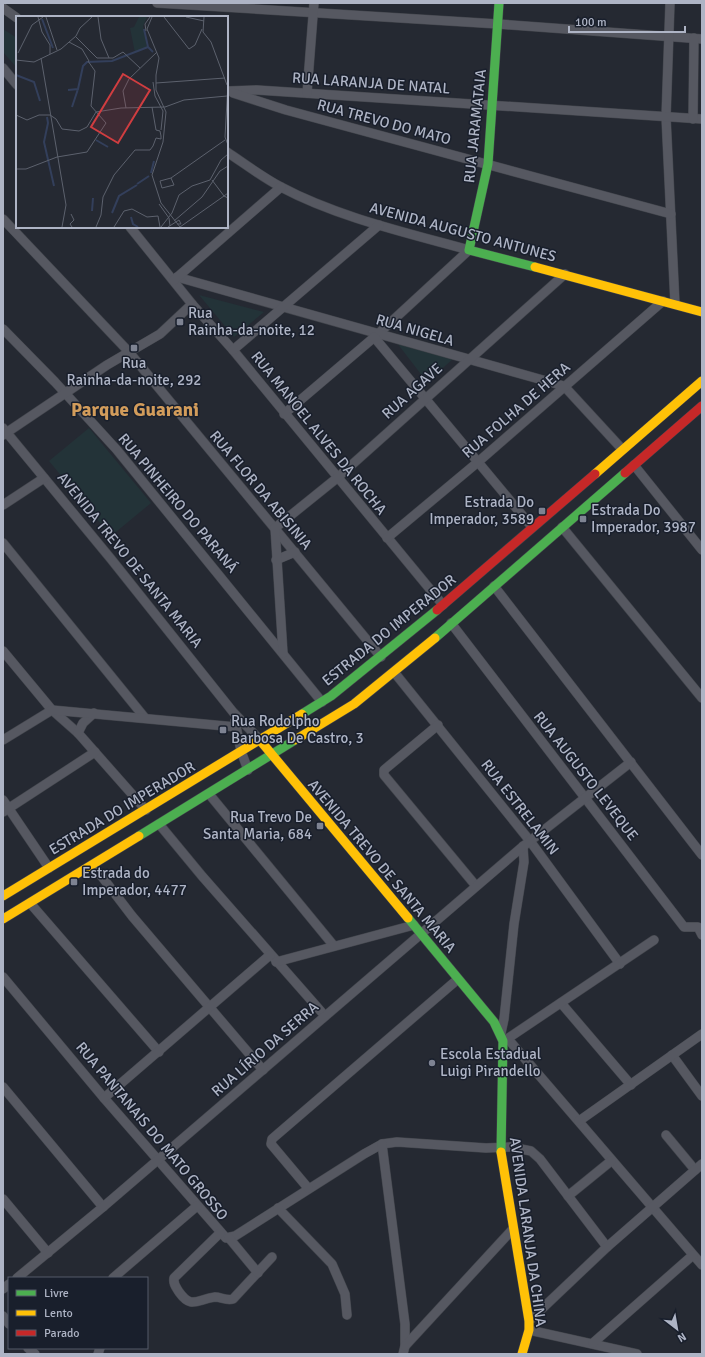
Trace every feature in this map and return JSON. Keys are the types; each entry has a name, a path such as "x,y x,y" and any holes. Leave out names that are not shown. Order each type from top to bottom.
{"main road":[{"name":"RUA JARAMATAIA","path":"469,250 488,164 499,3"},
{"name":"AVENIDA AUGUSTO ANTUNES","path":"469,250 565,274 702,312"},
{"name":"ESTRADA DO IMPERADOR","path":"3,896 322,702 348,684 443,605 702,381"},
{"path":"3,919 257,765 354,704 394,672 702,406"},
{"path":"257,765 259,740"},
{"name":"AVENIDA TREVO DE SANTA MARIA","path":"259,740 422,934 494,1022 504,1038"},
{"name":"AVENIDA LARANJA DA CHINA","path":"504,1038 500,1147 512,1230 529,1325 522,1354"}],"street":[{"path":"157,3 498,24 698,39 698,119"},
{"path":"307,93 314,3"},
{"path":"670,3 666,117 675,304"},
{"path":"3,8 16,17"},
{"path":"3,68 16,84"},
{"name":"RUA LARANJA DE NATAL","path":"228,93 257,90 492,104 698,119"},
{"name":"RUA TREVO DO MATO","path":"228,93 670,214"},
{"name":"AVENIDA AUGUSTO ANTUNES","path":"228,153 281,187 323,205 379,225 469,250"},
{"path":"175,279 281,187"},
{"name":"RUA FLOR DA ABISINIA","path":"3,219 130,352 381,657"},
{"path":"233,350 282,306 379,225"},
{"name":"RUA MANOEL ALVES DA ROCHA","path":"131,228 175,279 192,304 233,350 284,414 443,605"},
{"path":"284,414 376,335 469,250"},
{"name":"RUA AGAVE","path":"275,528 337,478 468,359 552,288 565,274"},
{"name":"RUA NIGELA","path":"175,279 282,306 376,335 564,386"},
{"name":"RUA FOLHA DE HERA","path":"387,538 478,462 663,301"},
{"path":"4,432 65,392 160,334 192,304"},
{"name":"RUA PINHEIRO DO PARANÁ","path":"3,329 65,392 141,478 322,702"},
{"path":"376,335 425,398 532,527"},
{"path":"564,386 622,449"},
{"name":"AVENIDA TREVO DE SANTA MARIA","path":"4,432 131,583 233,712 259,740"},
{"path":"634,465 702,550"},
{"path":"3,505 44,478"},
{"path":"562,527 702,698"},
{"path":"275,528 283,653"},
{"path":"3,543 146,718"},
{"path":"276,560 295,552"},
{"path":"494,586 702,855"},
{"name":"RUA AUGUSTO LEVEQUE","path":"451,623 686,928 698,927 702,935"},
{"path":"3,651 52,710 78,733 146,810"},
{"name":"RUA ESTRELAMIN","path":"394,672 438,725 620,964"},
{"path":"3,740 52,710 236,727"},
{"name":"AVENIDA TREVO DE SANTA MARIA","path":"233,712 241,751 248,770"},
{"path":"78,733 82,722 94,713"},
{"path":"438,725 384,770 384,775 476,886"},
{"path":"6,810 95,752"},
{"name":"RUA LÍRIO DA SERRA","path":"18,1277 103,1207 527,843 631,762"},
{"path":"209,794 334,946"},
{"path":"3,800 6,810 49,868"},
{"path":"160,824 273,958 325,1016"},
{"path":"504,1038 504,1019 514,924 527,843"},
{"path":"93,865 132,916 262,1070"},
{"path":"30,903 159,1052"},
{"path":"104,1098 210,1008 273,958 334,946 414,925"},
{"path":"504,1038 561,1003 654,940"},
{"name":"RUA PANTANAIS DO MATO GROSSO","path":"3,976 104,1098 224,1237 229,1238 308,1188 382,1144 397,1142 518,1148 535,1154 608,1247"},
{"path":"308,1188 271,1144 272,1139 458,979"},
{"path":"561,1003 630,1084"},
{"path":"579,1121 702,1034"},
{"name":"AVENIDA TREVO DE SANTA MARIA","path":"504,1038 579,1121 611,1161 702,1265"},
{"path":"672,1055 702,1096"},
{"path":"3,1087 103,1207"},
{"path":"666,1135 694,1170"},
{"path":"382,1144 405,1324 404,1350"},
{"path":"568,1196 611,1161"},
{"path":"637,1354 610,1351 593,1343 529,1325 608,1247 702,1164"},
{"path":"3,1199 48,1253"},
{"path":"114,1277 197,1206"},
{"path":"278,1208 332,1264 345,1294 347,1315"},
{"path":"404,1350 512,1230"},
{"path":"220,1233 174,1278 174,1284 185,1301 189,1303 214,1297 227,1300 233,1299 272,1257"},
{"path":"229,1238 258,1273"},
{"path":"593,1343 692,1254"}],"shaded area":[{"path":"3,29 16,37 16,67 3,52"},
{"path":"199,295 264,312 234,337"},
{"path":"397,343 454,358 427,382"},
{"path":"89,428 151,503 111,536 49,461"}],"traffic: fast":[{"path":"499,3 488,164 469,250 535,267"},
{"path":"435,638 625,473"},
{"path":"302,714 331,696 437,610"},
{"path":"139,836 295,740"},
{"path":"408,918 494,1022 503,1041 501,1152"}],"traffic: slow":[{"path":"535,267 702,312"},
{"path":"595,474 702,381"},
{"path":"295,740 354,704 435,638"},
{"path":"3,896 302,714"},
{"path":"259,739 408,918"},
{"path":"3,919 139,836"},
{"path":"501,1152 529,1321 529,1330 522,1354"}],"traffic: jam":[{"path":"625,473 702,406"},
{"path":"437,610 595,474"}],"place":[{"name":"Rua Rainha-da-noite, 12","path":"180,322"},
{"name":"Rua Rainha-da-noite, 292","path":"134,348"},
{"name":"Estrada Do Imperador, 3589","path":"542,511"},
{"name":"Estrada Do Imperador, 3987","path":"583,519"},
{"name":"Rua Rodolpho Barbosa De Castro, 3","path":"223,730"},
{"name":"Rua Trevo De Santa Maria, 684","path":"320,826"},
{"name":"Estrada do Imperador, 4477","path":"74,882"},
{"name":"Escola Estadual Luigi Pirandello","path":"432,1063"}],"district":[{"name":"Parque Guarani","path":"135,410"}]}
